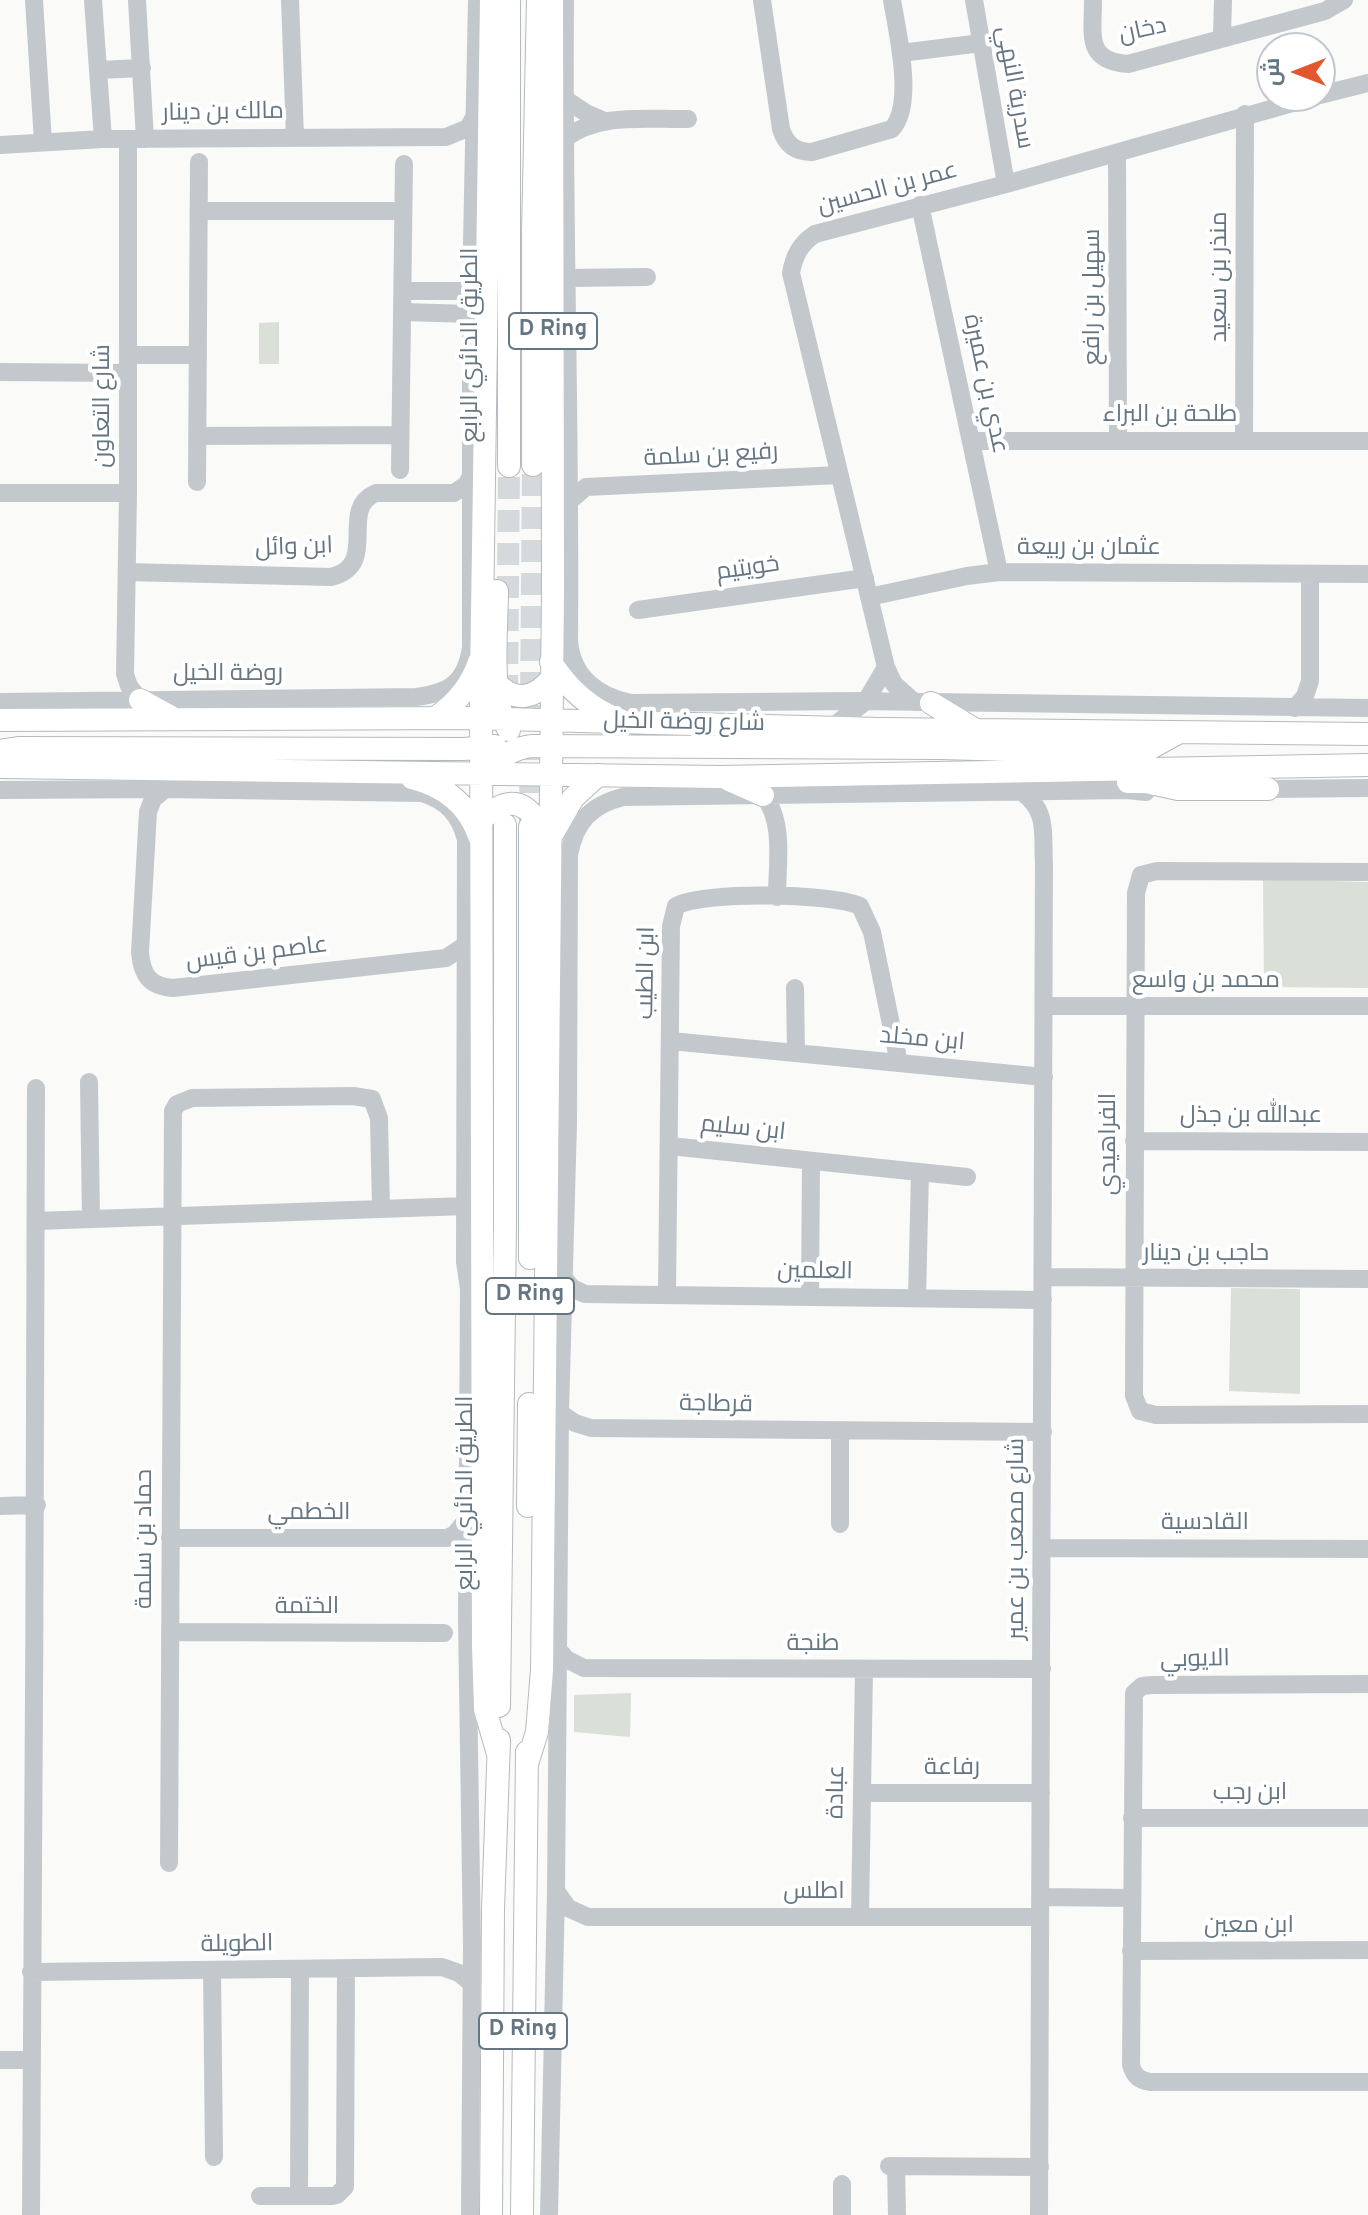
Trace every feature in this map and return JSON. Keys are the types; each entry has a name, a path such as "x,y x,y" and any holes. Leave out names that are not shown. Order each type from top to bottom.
{"main road":[{"name":"D Ring","path":"491,0 489,240 478,370 484,428 481,653 491,718 481,749 482,857 475,978 482,1271 484,1678 488,1725 498,1754"},
{"name":"الطريق الدائري الرابع","path":"509,0 509,466"},
{"name":"D Ring","path":"533,465 533,234 538,0"},
{"name":"D Ring","path":"545,1239 550,839 541,774 551,746 552,0"},
{"path":"473,219 489,240"},
{"path":"484,428 496,481 497,684 491,718 541,774"},
{"path":"435,718 465,690 481,653"},
{"path":"497,684 504,691 525,697 535,694 551,670 592,706 629,723"},
{"path":"140,700 176,719"},
{"path":"922,702 975,730"},
{"name":"شارع روضة الخيل","path":"1,706 176,719 491,718 831,728 1368,734"},
{"path":"481,772 551,721"},
{"path":"0,751 18,748 481,749 516,744 1128,753 1149,749 1178,734"},
{"path":"0,767 720,777 821,775 1019,782 1368,765"},
{"path":"392,771 441,788 455,799 474,824 482,857"},
{"path":"541,774 536,783 533,823 537,1020 541,1053 549,1080"},
{"path":"550,839 573,798 598,775"},
{"path":"720,777 763,795"},
{"path":"1019,782 1054,779 1138,782 1178,789 1268,789"},
{"path":"481,820 500,805 510,802 530,811 533,823"},
{"name":"D Ring","path":"522,2215 533,823"},
{"name":"الطريق الدائري الرابع","path":"491,2215 505,1225 505,825"},
{"path":"466,1019 475,978"},
{"path":"545,1239 549,1253 564,1278"},
{"path":"527,1764 537,1732 541,1700 545,1239"},
{"path":"465,1242 482,1271"},
{"path":"467,1486 483,1439"},
{"path":"543,1491 560,1456"}],"street":[{"path":"34,0 43,142"},
{"path":"93,0 103,139"},
{"name":"شارع التعاون","path":"125,674 128,364 136,139 143,73 137,0"},
{"path":"290,0 295,137"},
{"name":"الطريق الدائري الرابع","path":"453,685 463,674 471,647 471,476 478,370 471,314 477,0"},
{"path":"565,0 564,139 571,499"},
{"path":"762,0 783,137 795,149 812,152 892,129 898,123 903,109 901,53 892,0"},
{"name":"سدرية النهي","path":"974,0 1006,184"},
{"name":"دخان","path":"1093,0 1094,43 1100,57 1110,63 1128,64 1325,11 1344,0"},
{"path":"1222,37 1223,0"},
{"path":"901,53 981,43"},
{"path":"99,73 143,73"},
{"name":"عمر بن الحسين","path":"1336,91 1368,83"},
{"path":"565,99 602,120"},
{"name":"عمر بن الحسين","path":"922,702 894,684 886,667 791,273 793,261 805,241 815,234 1006,184 1256,111"},
{"path":"446,137 468,128 476,114"},
{"name":"منذر بن سعيد","path":"1244,440 1245,114"},
{"path":"564,139 602,120 688,119"},
{"path":"446,137 460,142 476,158"},
{"name":"مالك بن دينار","path":"0,145 103,139 446,137"},
{"name":"سهيل بن رافع","path":"1117,153 1118,440"},
{"path":"197,482 199,162"},
{"path":"401,365 391,363 398,211 404,164"},
{"name":"عدي بن عميرة","path":"920,205 999,572"},
{"path":"199,211 398,211"},
{"path":"398,211 403,291 400,470"},
{"path":"553,254 568,278"},
{"path":"568,278 647,277"},
{"path":"403,291 471,291"},
{"path":"403,312 471,314"},
{"path":"0,372 128,364 198,355"},
{"path":"198,436 400,435"},
{"name":"طلحة بن البراء","path":"972,441 1368,441"},
{"path":"553,518 586,487 570,475"},
{"name":"رفيع بن سلمة","path":"586,487 839,475"},
{"path":"450,493 462,489 471,476"},
{"path":"0,493 128,493"},
{"path":"450,493 463,498 471,506"},
{"name":"ابن وائل","path":"127,572 331,577 348,569 354,562 359,511 370,495 450,493"},
{"name":"شارع روضة الخيل","path":"571,499 570,652 578,671 600,693 613,700 631,703 866,701 1368,708"},
{"name":"عثمان بن ربيعة","path":"869,597 999,572 1368,574"},
{"path":"1295,708 1305,696 1310,681 1310,574"},
{"name":"خويتيم","path":"638,610 865,578"},
{"path":"831,728 866,701 886,667"},
{"path":"125,674 129,686 140,700"},
{"path":"99,700 117,688 125,674"},
{"path":"1310,681 1328,708"},
{"name":"روضة الخيل","path":"1,706 99,700 396,698 437,695 453,685"},
{"path":"148,812 153,799 193,770"},
{"path":"777,832 784,805 821,775"},
{"path":"549,2215 556,1891 560,1413 568,1123 569,855 577,826 586,814 623,797 797,795 1019,782 1074,791 1127,790 1174,799 1234,799 1268,789 1368,788"},
{"name":"شارع مصعب بن عمير","path":"1019,782 1041,813 1044,864 1039,2215"},
{"path":"135,789 148,812"},
{"path":"0,790 422,793 438,798 453,810 462,824 466,840 467,944 475,978"},
{"name":"شارع مصعب بن عمير","path":"1044,864 1055,804 1074,791"},
{"path":"763,795 772,806 777,832 777,897"},
{"name":"عاصم بن قيس","path":"148,812 141,967 147,980 160,987 446,958 467,944"},
{"name":"الفراهيدي","path":"1368,872 1157,871 1141,875 1136,893 1133,1279 1134,1396 1140,1411 1156,1415 1368,1414"},
{"name":"ابن الطيب","path":"667,1295 671,926 676,906 698,898 777,897 837,899 860,906 872,932 899,1063"},
{"path":"446,958 475,978"},
{"path":"795,988 796,1053"},
{"name":"محمد بن واسع","path":"1044,1006 1368,1006"},
{"name":"الطريق الدائري الرابع","path":"466,1019 465,1242 469,1289 467,1653 472,1946 470,2215"},
{"name":"ابن مخلد","path":"671,1041 1044,1077"},
{"path":"89,1082 91,1219"},
{"path":"31,2215 37,1505 36,1088"},
{"name":"حماد بن سلمة","path":"169,1863 173,1111 177,1104 192,1098 353,1096 372,1099 379,1118 381,1209"},
{"name":"عبدالله بن جذل","path":"1134,1141 1368,1142"},
{"name":"ابن سليم","path":"670,1146 967,1177"},
{"name":"ابن سليم","path":"810,1296 811,1161"},
{"path":"917,1298 920,1172"},
{"path":"36,1221 466,1206"},
{"name":"حاجب بن دينار","path":"1043,1277 1368,1279"},
{"path":"564,1278 572,1288 585,1294"},
{"path":"563,1313 572,1301 585,1294"},
{"name":"العلمين","path":"585,1294 1043,1300"},
{"name":"قرطاجة","path":"560,1413 575,1423 591,1428 1043,1432"},
{"path":"560,1456 574,1434 591,1428"},
{"path":"840,1431 840,1524"},
{"path":"0,1506 37,1505"},
{"path":"467,1519 447,1538 467,1556"},
{"name":"الخطمي","path":"170,1538 447,1538"},
{"name":"القادسية","path":"1042,1548 1368,1549"},
{"path":"444,1633 467,1618"},
{"name":"الختمة","path":"170,1632 444,1633"},
{"path":"444,1633 460,1643 467,1653"},
{"path":"557,1648 566,1659 584,1668"},
{"path":"556,1687 584,1668"},
{"name":"طنجة","path":"584,1668 1042,1669"},
{"name":"عبادة","path":"860,1917 864,1669"},
{"name":"الايوبي","path":"1368,1684 1142,1686 1134,1693 1131,1898 1131,2065 1134,2074 1141,2080 1368,2082"},
{"name":"رفاعة","path":"862,1793 1041,1793"},
{"name":"ابن رجب","path":"1132,1818 1368,1818"},
{"path":"556,1891 568,1908 588,1917"},
{"path":"1041,1897 1131,1898"},
{"path":"555,1941 569,1925 588,1917"},
{"name":"اطلس","path":"588,1917 1040,1917"},
{"path":"442,1967 460,1960 472,1946"},
{"name":"ابن معين","path":"1131,1951 1368,1950"},
{"path":"442,1967 459,1973 472,1984"},
{"name":"الطويلة","path":"31,1972 442,1967"},
{"path":"260,2196 337,2195 345,2187 346,1968"},
{"path":"299,2196 300,1969"},
{"path":"212,1970 214,2157"},
{"path":"0,2060 31,2060"},
{"path":"897,2215 893,2166 1040,2167"},
{"path":"842,2184 842,2215"}],"shaded area":[{"path":"279,322 279,364 259,364 259,323"},
{"path":"1263,879 1368,882 1368,988 1264,987"},
{"path":"1231,1288 1300,1289 1300,1394 1229,1391"},
{"path":"631,1693 630,1737 574,1732 574,1695"}],"tunnel":[{"path":"530,826 533,465"},
{"path":"507,697 509,466"}]}
